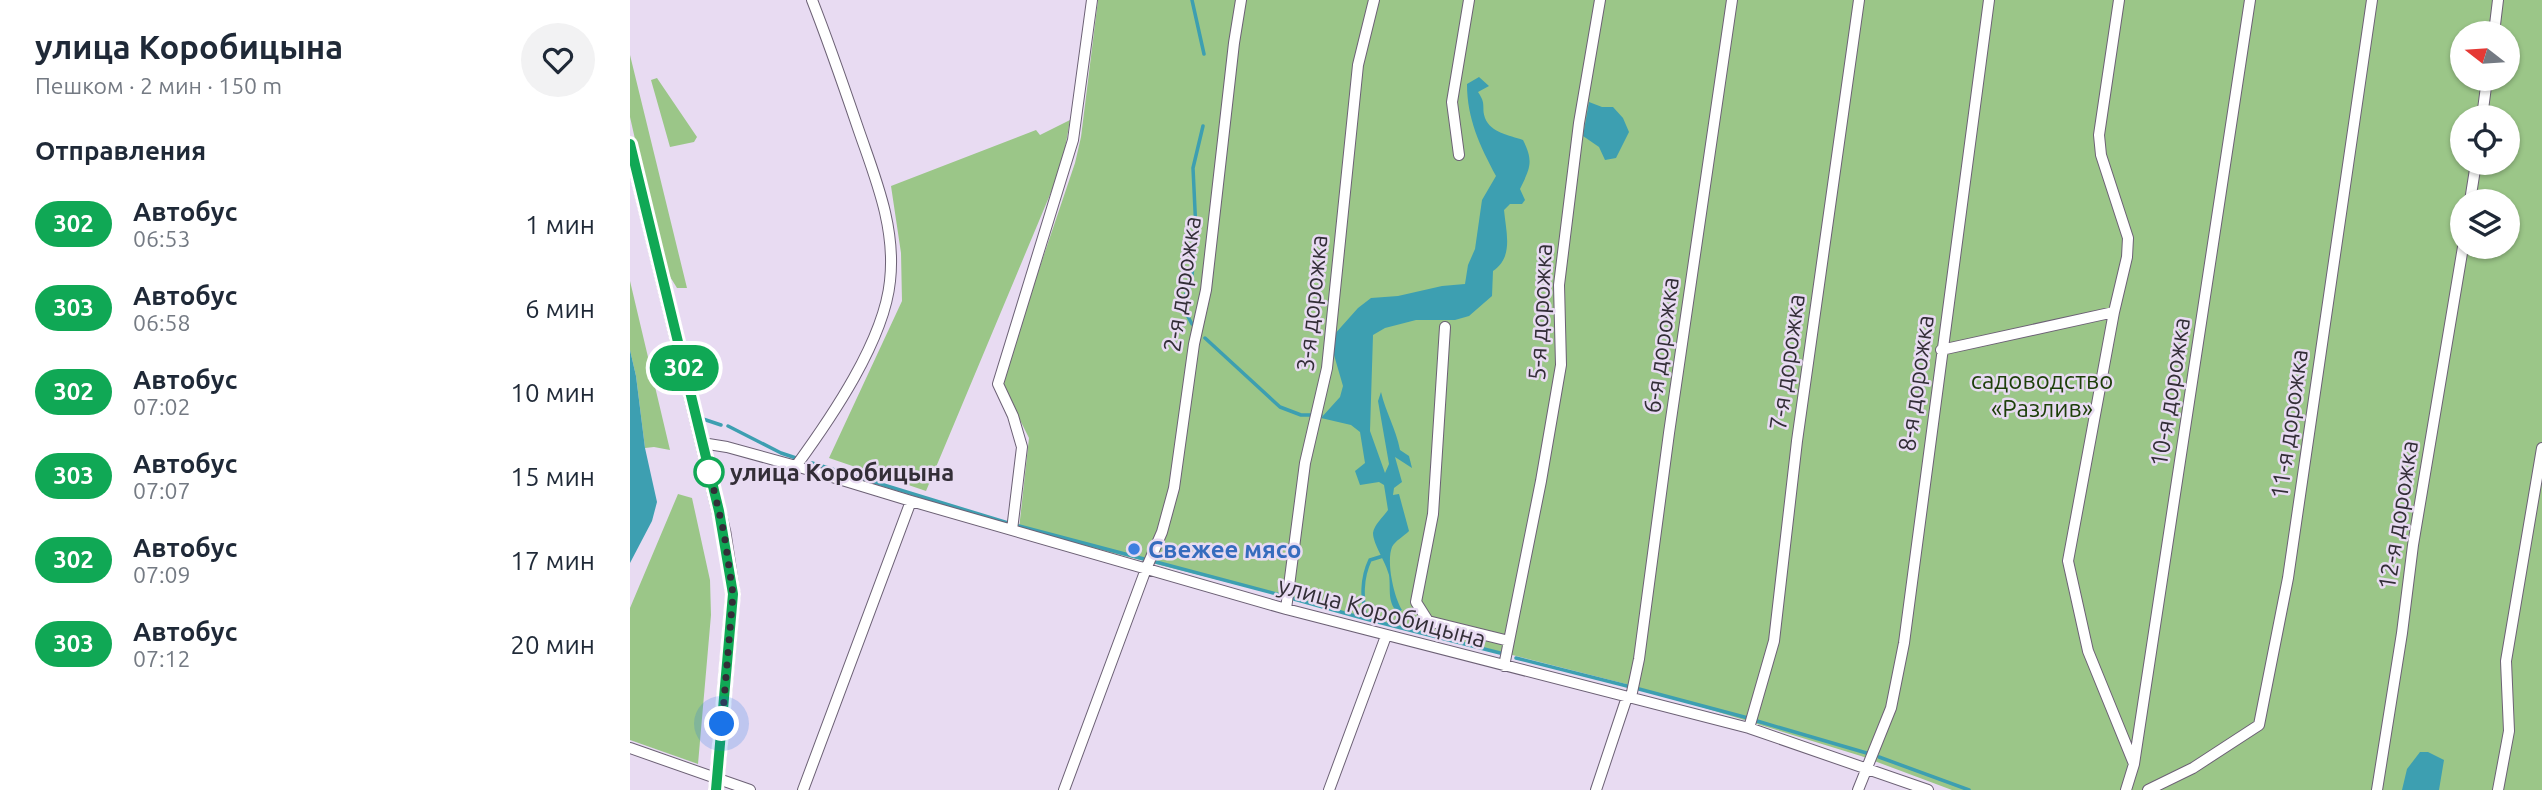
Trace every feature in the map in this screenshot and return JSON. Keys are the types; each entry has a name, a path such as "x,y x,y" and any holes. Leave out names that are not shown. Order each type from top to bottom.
{"street":[{"path":"796,466 835,413 878,327 890,283 891,238 881,194 812,0"},
{"path":"1012,530 1022,447 1013,416 998,384 1073,140 1092,0"},
{"name":"2-я дорожка","path":"1064,790 1162,532 1174,488 1194,344 1206,290 1241,0"},
{"name":"3-я дорожка","path":"1286,609 1305,463 1327,368 1358,65 1374,0"},
{"path":"1459,155 1452,103 1469,0"},
{"name":"5-я дорожка","path":"1504,666 1561,365 1559,285 1579,123 1600,0"},
{"name":"6-я дорожка","path":"1596,790 1629,697 1639,659 1732,0"},
{"name":"7-я дорожка","path":"1749,729 1774,641 1797,441 1859,0"},
{"name":"8-я дорожка","path":"1858,790 1891,708 1903,643 1989,0"},
{"path":"2119,0 2099,135 2101,155 2128,238 2127,257 2068,561 2088,651 2134,764"},
{"name":"10-я дорожка","path":"2126,790 2134,764 2250,0"},
{"name":"11-я дорожка","path":"2148,790 2193,768 2259,724 2288,578 2372,0"},
{"path":"2495,21 2498,0"},
{"path":"630,144 724,533 733,594 716,784"},
{"name":"12-я дорожка","path":"2377,790 2413,545 2461,259"},
{"path":"1941,350 2114,313"},
{"path":"1445,327 1433,514 1416,602 1428,621 1509,641"},
{"name":"улица Коробицына","path":"702,443 796,466 1286,609 1749,729 1928,790"},
{"path":"2498,790 2510,732 2506,661 2542,447"},
{"path":"803,790 911,501"},
{"path":"1329,790 1385,636"},
{"path":"630,748 716,784 750,790"}],"green space":[{"name":"садоводство «Разлив»","path":"1098,0 2542,0 2542,790 1952,790 1861,756 1630,685 1019,529 1029,438 1001,382 1075,163 1081,137"},
{"path":"630,55 687,288 677,288 664,267 630,117"},
{"path":"657,78 697,137 694,142 670,147 651,80"},
{"path":"1070,120 1062,166 926,491 829,458 902,301 901,253 891,186 1036,130 1040,135"},
{"path":"630,281 670,450 645,448 630,350"},
{"path":"678,494 692,498 710,580 711,615 698,764 630,740 630,608"}],"water":[{"path":"1479,77 1489,86 1478,92 1488,123 1501,133 1523,140 1530,160 1520,189 1525,200 1522,204 1510,204 1504,210 1507,244 1504,259 1493,271 1492,296 1469,316 1455,320 1416,320 1385,328 1373,335 1370,431 1385,473 1389,464 1378,401 1381,392 1400,450 1409,456 1412,468 1395,457 1402,482 1394,488 1393,495 1399,494 1409,531 1393,545 1390,553 1392,579 1402,610 1397,612 1391,599 1389,575 1373,533 1388,510 1384,485 1379,482 1360,485 1355,471 1365,463 1360,432 1351,425 1321,418 1340,397 1343,386 1334,355 1333,336 1358,308 1371,298 1465,284 1468,265 1475,249 1482,200 1496,176 1480,143 1469,109 1467,84"},
{"path":"1589,102 1602,107 1613,107 1623,118 1629,132 1616,158 1605,160 1599,147 1583,136"},
{"path":"630,350 645,448 657,502 652,521 630,563"},
{"path":"2420,752 2428,752 2444,760 2439,790 2402,790 2407,769"}],"waterway":[{"path":"1192,0 1204,54"},
{"path":"1196,231 1193,168 1203,126"},
{"path":"1192,324 1181,304 1191,283 1195,249"},
{"path":"1205,338 1280,407 1301,415 1321,415"},
{"path":"703,419 721,425"},
{"path":"728,426 781,453 799,459"},
{"path":"812,463 1008,523"},
{"path":"1019,526 1144,559"},
{"path":"1383,556 1370,560 1365,574 1363,596 1366,619 1500,653"},
{"path":"1156,562 1284,596"},
{"path":"1294,599 1366,619"},
{"path":"1516,658 1627,686"},
{"path":"1639,689 1748,718"},
{"path":"1757,721 1870,754"},
{"path":"1879,757 1969,790"}],"bus line":[{"name":"302","path":"630,144 719,511 731,572 732,615 716,790"}],"place":[{"name":"улица Коробицына","path":"709,472"},
{"name":"Свежее мясо","path":"1134,549"}],"route":[{"path":"709,472 709,469 724,533 733,594 722,724"}]}
